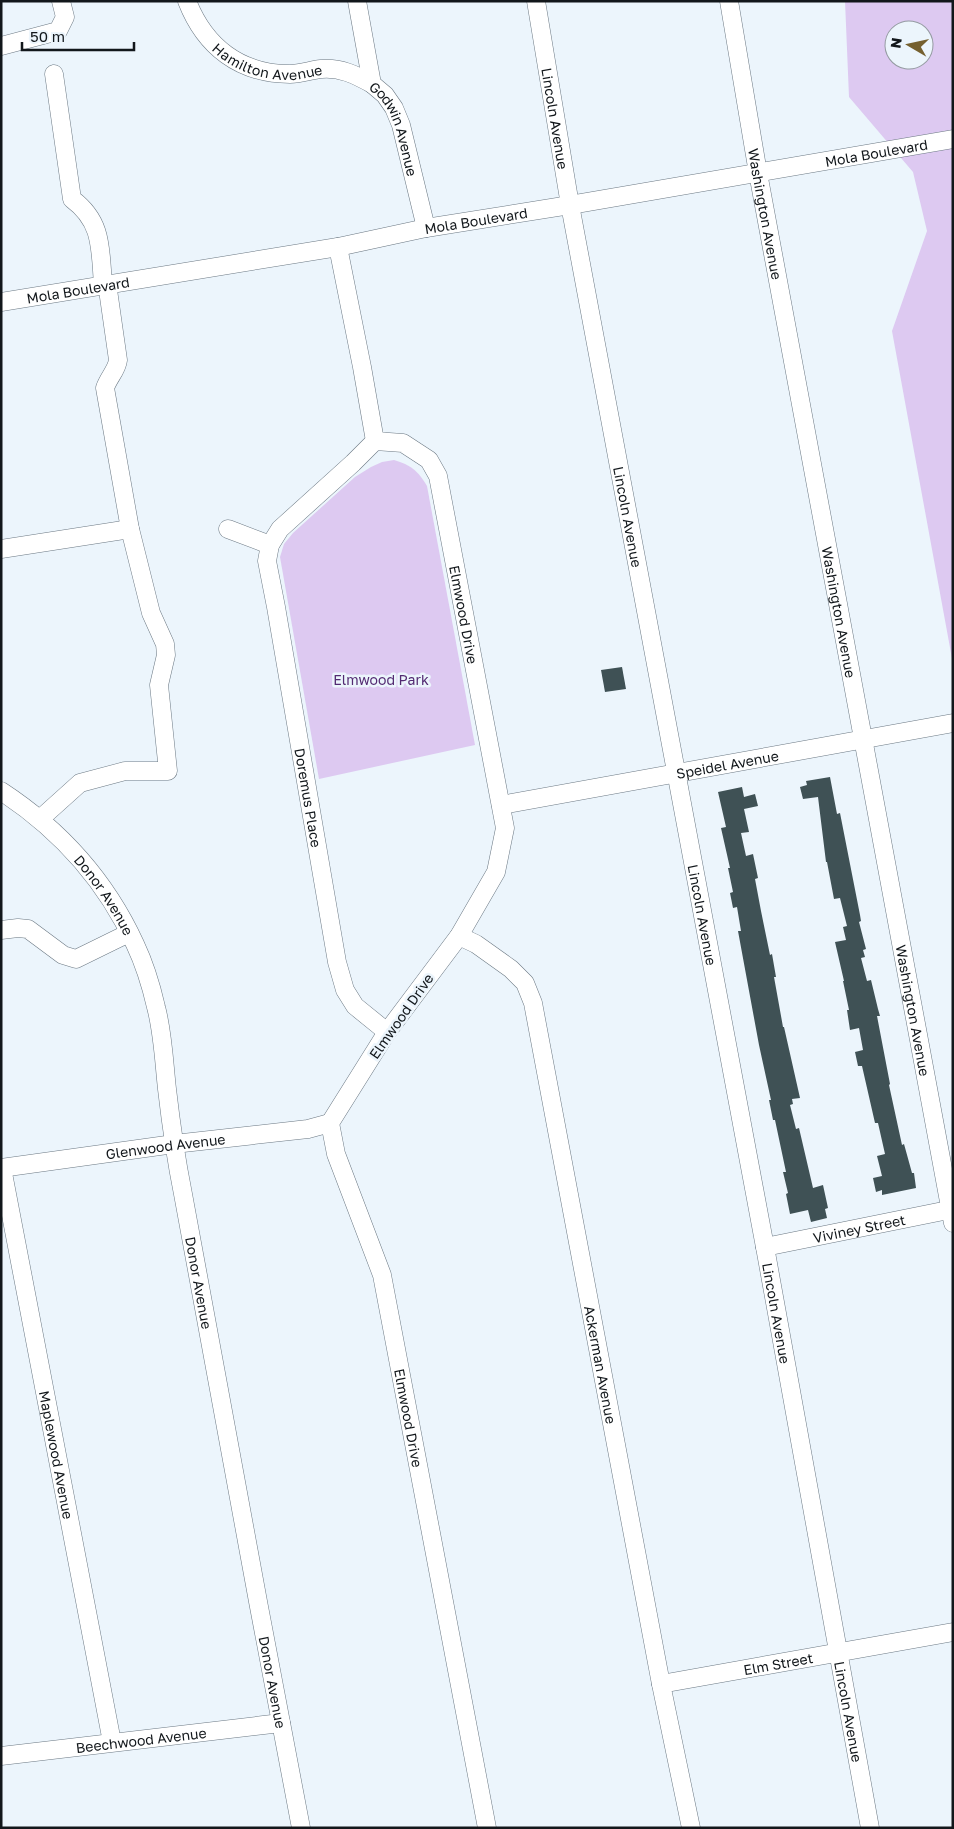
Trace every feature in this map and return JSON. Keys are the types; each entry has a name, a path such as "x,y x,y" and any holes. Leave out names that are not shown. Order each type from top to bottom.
{"street":[{"path":"1,46 58,31 65,17 61,1"},
{"name":"Hamilton Avenue","path":"187,1 202,32 217,48 254,69 273,73 293,74 322,69 339,70 357,75 372,84"},
{"name":"Godwin Avenue","path":"358,1 372,84 385,95 394,108 401,125 426,228"},
{"name":"Lincoln Avenue","path":"536,1 570,206 765,1247 837,1654 870,1828"},
{"name":"Washington Avenue","path":"729,1 758,173 952,1214"},
{"path":"40,820 80,783 125,771 168,771 159,685 166,654 165,644 151,613 130,528 105,388 108,379 117,366 118,360 98,231 79,204 72,199 54,74"},
{"name":"Mola Boulevard","path":"1,302 338,247 426,228 570,206 953,139"},
{"path":"228,529 270,545 280,529 375,441 338,247"},
{"name":"Elmwood Drive","path":"375,441 403,443 429,460 438,476 505,828 496,872 459,936 387,1032 330,1124 336,1154 382,1275 487,1828"},
{"path":"1,549 130,528"},
{"name":"Doremus Place","path":"270,545 267,561 337,962 345,990 355,1006 387,1032"},
{"name":"Speidel Avenue","path":"501,805 953,723"},
{"name":"Donor Avenue","path":"1,791 21,804 40,820 72,850 96,879 117,910 129,933 146,972 157,1008 174,1144 301,1828"},
{"path":"1,930 28,929 63,955 76,959 129,933"},
{"name":"Ackerman Avenue","path":"459,936 476,944 511,970 525,983 533,1003 661,1684 692,1828"},
{"name":"Glenwood Avenue","path":"1,1168 174,1144 308,1129 330,1124"},
{"name":"Maplewood Avenue","path":"1,1168 112,1742"},
{"name":"Viviney Street","path":"765,1247 952,1214"},
{"name":"Elm Street","path":"661,1684 953,1632"},
{"name":"Beechwood Avenue","path":"1,1756 281,1723"}],"green space":[{"path":"845,1 953,1 953,664 892,331 927,231 913,172 849,97"},
{"name":"Elmwood Park","path":"394,460 414,469 427,486 475,745 319,779 280,557 284,544 293,533 355,477 382,462"}],"building":[{"path":"622,667 626,689 605,692 601,670"},
{"path":"830,777 837,814 840,813 860,915 861,921 859,922 866,949 863,950 865,957 861,958 867,981 871,980 880,1016 877,1016 889,1085 902,1145 904,1144 912,1173 914,1173 916,1188 882,1195 882,1190 876,1192 873,1178 882,1176 877,1156 885,1154 878,1123 875,1123 862,1066 858,1066 855,1052 863,1050 859,1028 850,1030 847,1010 849,1010 835,942 846,940 843,927 847,926 840,898 834,899 826,862 818,797 803,799 800,787 807,785 806,781"},
{"path":"742,787 744,797 755,794 758,806 744,809 749,832 741,833 746,856 753,854 758,878 755,879 770,955 772,954 783,1027 800,1098 792,1099 793,1104 790,1105 796,1129 799,1128 813,1188 823,1185 828,1208 825,1209 827,1218 811,1222 808,1210 790,1214 783,1172 786,1172 769,1100 771,1100 738,931 741,931 737,907 733,908 730,893 733,892 728,868 730,868 721,828 726,827 718,792"}]}
